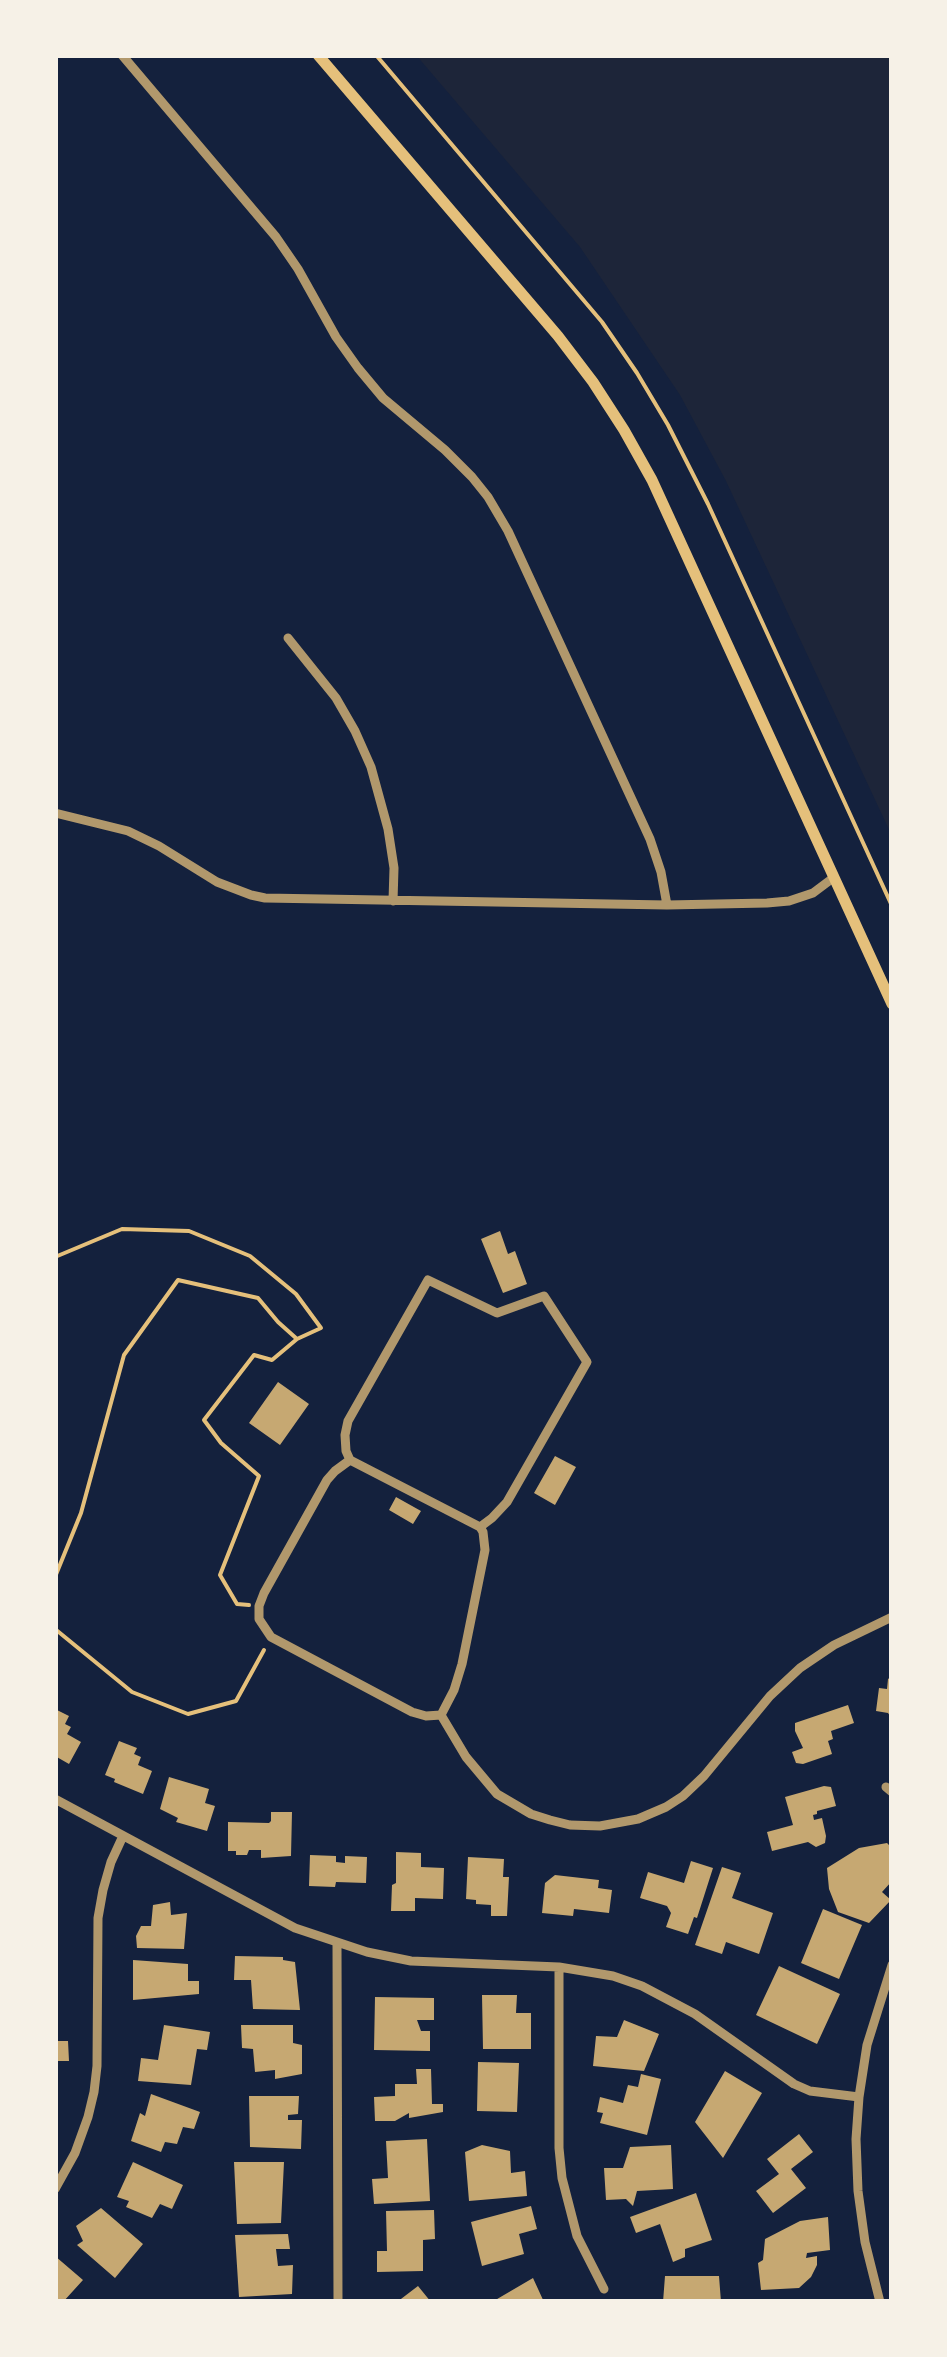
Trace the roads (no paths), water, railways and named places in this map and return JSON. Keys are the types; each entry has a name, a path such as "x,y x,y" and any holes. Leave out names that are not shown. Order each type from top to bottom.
{"main road":[{"path":"318,55 558,336 624,430 652,480 892,1004"}],"street":[{"path":"122,55 276,237 358,368 383,398 445,450 488,497 508,531 650,839 666,905"},
{"path":"288,638 336,698 371,767 388,829 394,901"},
{"path":"55,813 144,837 217,882 251,895 283,899 666,905 789,900 813,894 834,878"},
{"path":"441,1715 462,1664 486,1542 480,1527 350,1460 344,1436 348,1421 428,1280 497,1313 544,1296 587,1362 508,1502 480,1527"},
{"path":"350,1460 327,1480 259,1606 260,1619 272,1637 412,1712 441,1715"},
{"path":"441,1715 481,1776 514,1805 570,1824 619,1824 666,1807 682,1796 704,1776 770,1696 800,1668 834,1645 892,1617"},
{"path":"55,1799 268,1915 337,1944 411,1960 559,1967 613,1976 642,1986 695,2014 794,2084 810,2091 859,2097"},
{"path":"55,2189 75,2153 94,2092 98,1918 107,1876 123,1836"},
{"path":"337,1944 338,2302"},
{"path":"880,2302 865,2242 856,2139 859,2097 872,2028 892,1965"},
{"path":"559,1967 562,2178 577,2236 604,2290"}]}
